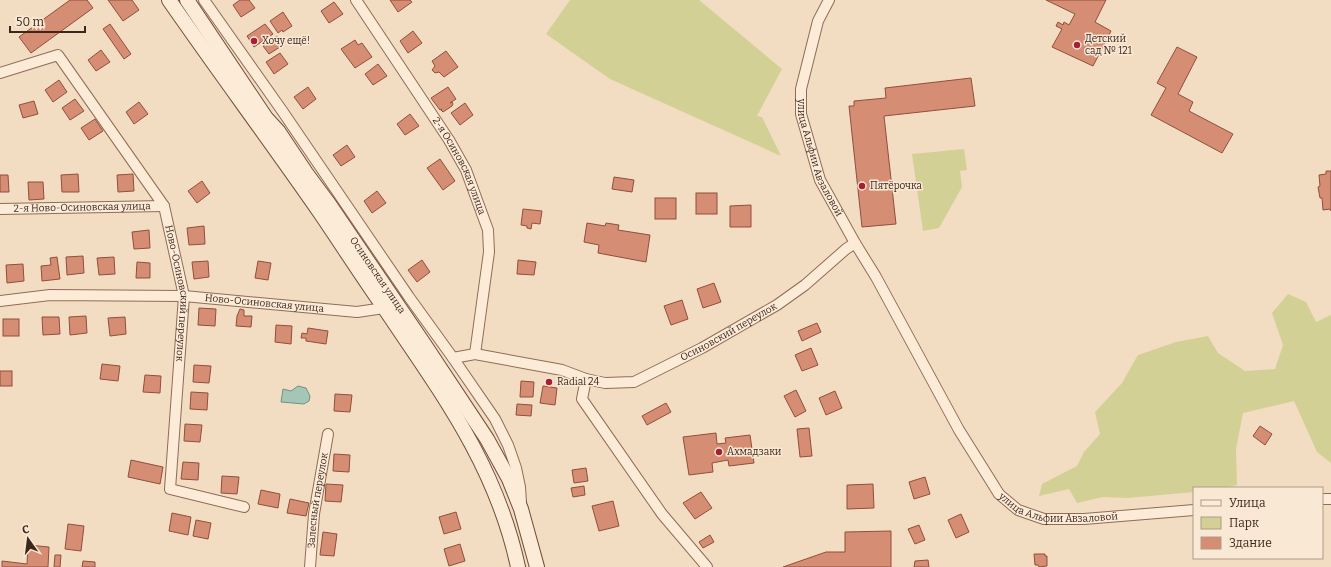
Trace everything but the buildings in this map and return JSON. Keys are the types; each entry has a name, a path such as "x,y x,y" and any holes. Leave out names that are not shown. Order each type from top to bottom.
{"street":[{"name":"Осиновская улица","path":"170,0 321,214 437,386 462,426 481,461 494,491 504,517 518,567"},
{"name":"Осиновская улица","path":"187,0 266,118 278,131 329,204 487,439 509,479 521,509 537,567"},
{"path":"204,0 495,419 508,445 516,468 520,487 521,509"},
{"name":"2-я Осиновская улица","path":"356,0 449,140 466,170 488,230 489,252 475,354"},
{"name":"улица Альфии Авзаловой","path":"829,0 818,21 801,89 801,114 820,180 876,277 959,430 999,494 1018,510 1044,519 1084,518 1193,510"},
{"name":"Ново-Осиновский переулок","path":"0,73 58,55 164,206 184,296 170,488 244,507"},
{"path":"266,118 283,112"},
{"name":"2-я Ново-Осиновская улица","path":"0,209 164,206"},
{"name":"Осиновский переулок","path":"453,358 475,354 562,370 586,379 605,383 634,382 777,305 805,285 855,243"},
{"name":"Ново-Осиновская улица","path":"0,301 50,295 184,296 357,312 384,308"},
{"path":"586,379 582,398 662,514 707,567"},
{"name":"Залесный переулок","path":"310,567 314,514 328,434"}],"green space":[{"path":"570,0 699,0 782,69 757,116 762,117 781,156 610,79 546,34"},
{"path":"964,149 967,170 960,171 962,187 939,228 923,231 912,154"},
{"path":"1288,294 1306,302 1316,322 1331,315 1331,463 1317,452 1294,401 1243,413 1236,449 1237,485 1226,487 1193,487 1193,492 1128,498 1103,497 1077,503 1069,489 1039,496 1042,484 1077,466 1084,452 1100,434 1095,412 1122,383 1138,355 1176,342 1208,336 1218,353 1245,371 1275,369 1283,345 1272,313"}],"shaded area":[{"path":"298,386 306,388 310,396 309,401 304,404 281,402 283,389 291,391"}],"place":[{"name":"Хочу ещё!","path":"254,41"},
{"name":"Детский сад № 121","path":"1077,45"},
{"name":"Пятёрочка","path":"862,186"},
{"name":"Radial 24","path":"549,382"},
{"name":"Ахмадзаки","path":"719,452"}]}
